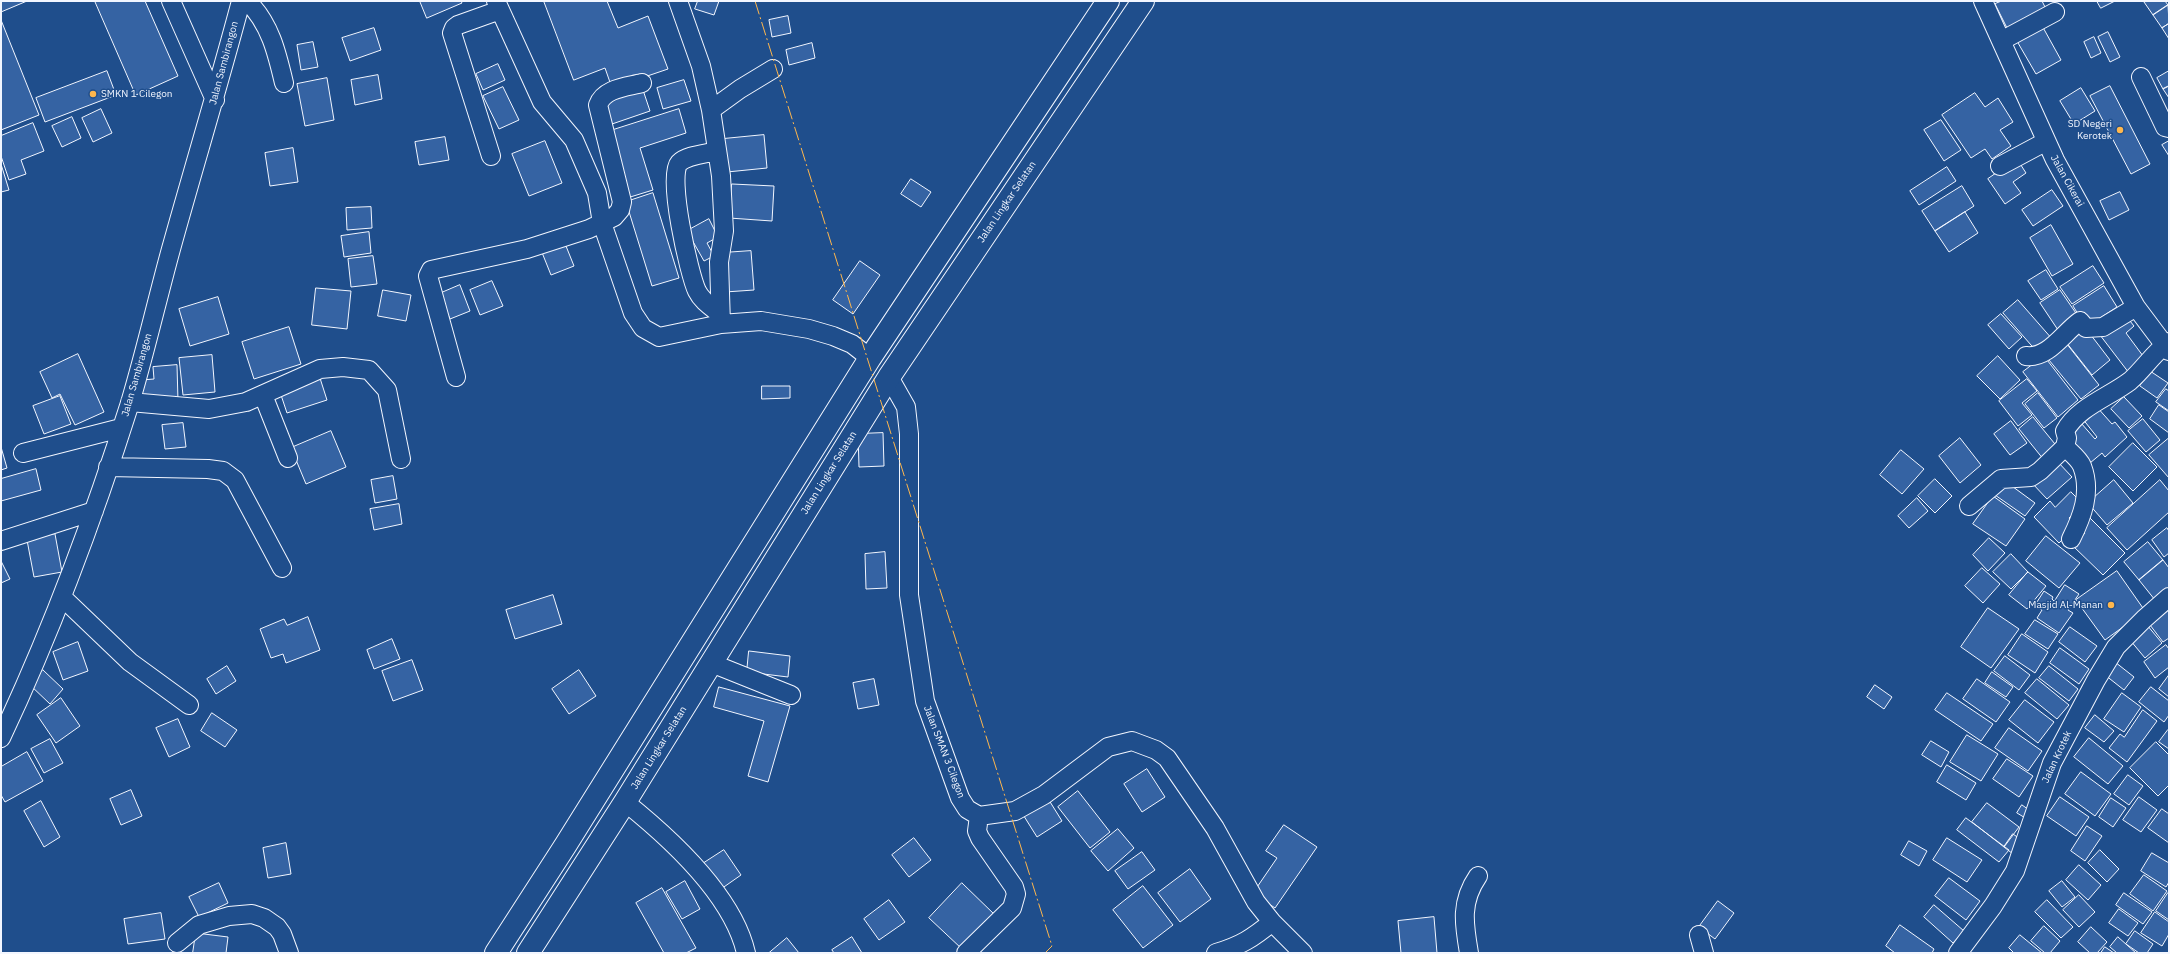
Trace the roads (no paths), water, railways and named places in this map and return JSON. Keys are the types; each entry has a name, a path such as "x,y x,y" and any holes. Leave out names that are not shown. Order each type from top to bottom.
{"highway":[{"path":"496,953 578,826 870,358 1108,1"},
{"name":"Jalan Lingkar Selatan","path":"528,953 625,802 889,377 1143,1"},
{"path":"870,358 889,377"}],"street":[{"path":"172,1 215,100"},
{"name":"Jalan Sambirangon","path":"1,738 25,686 62,597 94,511 130,402 215,100 241,1"},
{"path":"247,1 256,9 274,43 284,83"},
{"path":"678,1 701,66 711,110 721,176 724,231 719,262 720,318"},
{"name":"Jalan Cikerai","path":"1983,1 2045,142 2136,307 2167,346"},
{"path":"491,156 452,33 458,24 498,6 542,102 574,140 597,193 602,223 633,313 643,328 660,337 720,318 761,321 809,329 852,344 870,358"},
{"path":"2001,41 2055,12"},
{"path":"711,110 740,89 772,69"},
{"path":"2141,77 2165,127 2169,128"},
{"path":"456,377 428,276 432,270 528,249 575,234 614,217 620,210 622,202 598,105 601,97 607,93 642,83"},
{"path":"2000,166 2045,142"},
{"path":"717,151 683,159 675,170 675,182 676,198 690,268 697,291 704,302 720,318"},
{"path":"2026,356 2034,357 2048,350 2080,321 2086,328 2103,327 2136,307"},
{"path":"1969,506 2001,479 2031,477 2066,447 2067,438 2065,431 2079,415 2131,380 2167,346"},
{"path":"130,402 210,409 246,402 320,369 343,367 369,370 387,390 401,459"},
{"name":"Jalan SMAN 3 Cilegon","path":"889,377 906,406 909,434 909,595 925,701 960,798 967,809 979,816"},
{"path":"263,395 288,458"},
{"path":"23,453 121,428"},
{"path":"2066,447 2082,466 2086,492 2082,517 2071,539"},
{"path":"108,467 208,469 223,471 234,480 282,568"},
{"path":"1,541 94,511"},
{"path":"62,597 130,662 189,705"},
{"name":"Jalan Krotek","path":"1958,953 1993,906 2015,871 2052,763 2096,680 2116,647 2144,618 2169,597"},
{"path":"711,663 791,695"},
{"path":"966,953 1012,908 1016,894 1014,886 980,838 977,831 979,816 1015,811 1044,795 1108,747 1132,742 1142,744 1156,750 1167,758 1215,828 1256,902 1272,922 1303,953"},
{"path":"625,802 654,825 696,870 731,913 741,935 746,953"},
{"path":"1469,953 1464,921 1469,889 1478,876"},
{"path":"177,943 199,925 230,916 252,914 264,918 276,927 282,934 289,953"},
{"path":"1216,953 1238,946 1255,937 1272,922"},
{"path":"1699,935 1704,953"}],"place":[{"name":"SMKN 1 Cilegon","path":"93,94"},
{"name":"SD Negeri Kerotek","path":"2120,130"},
{"name":"Masjid Al-Manan","path":"2111,605"}]}
